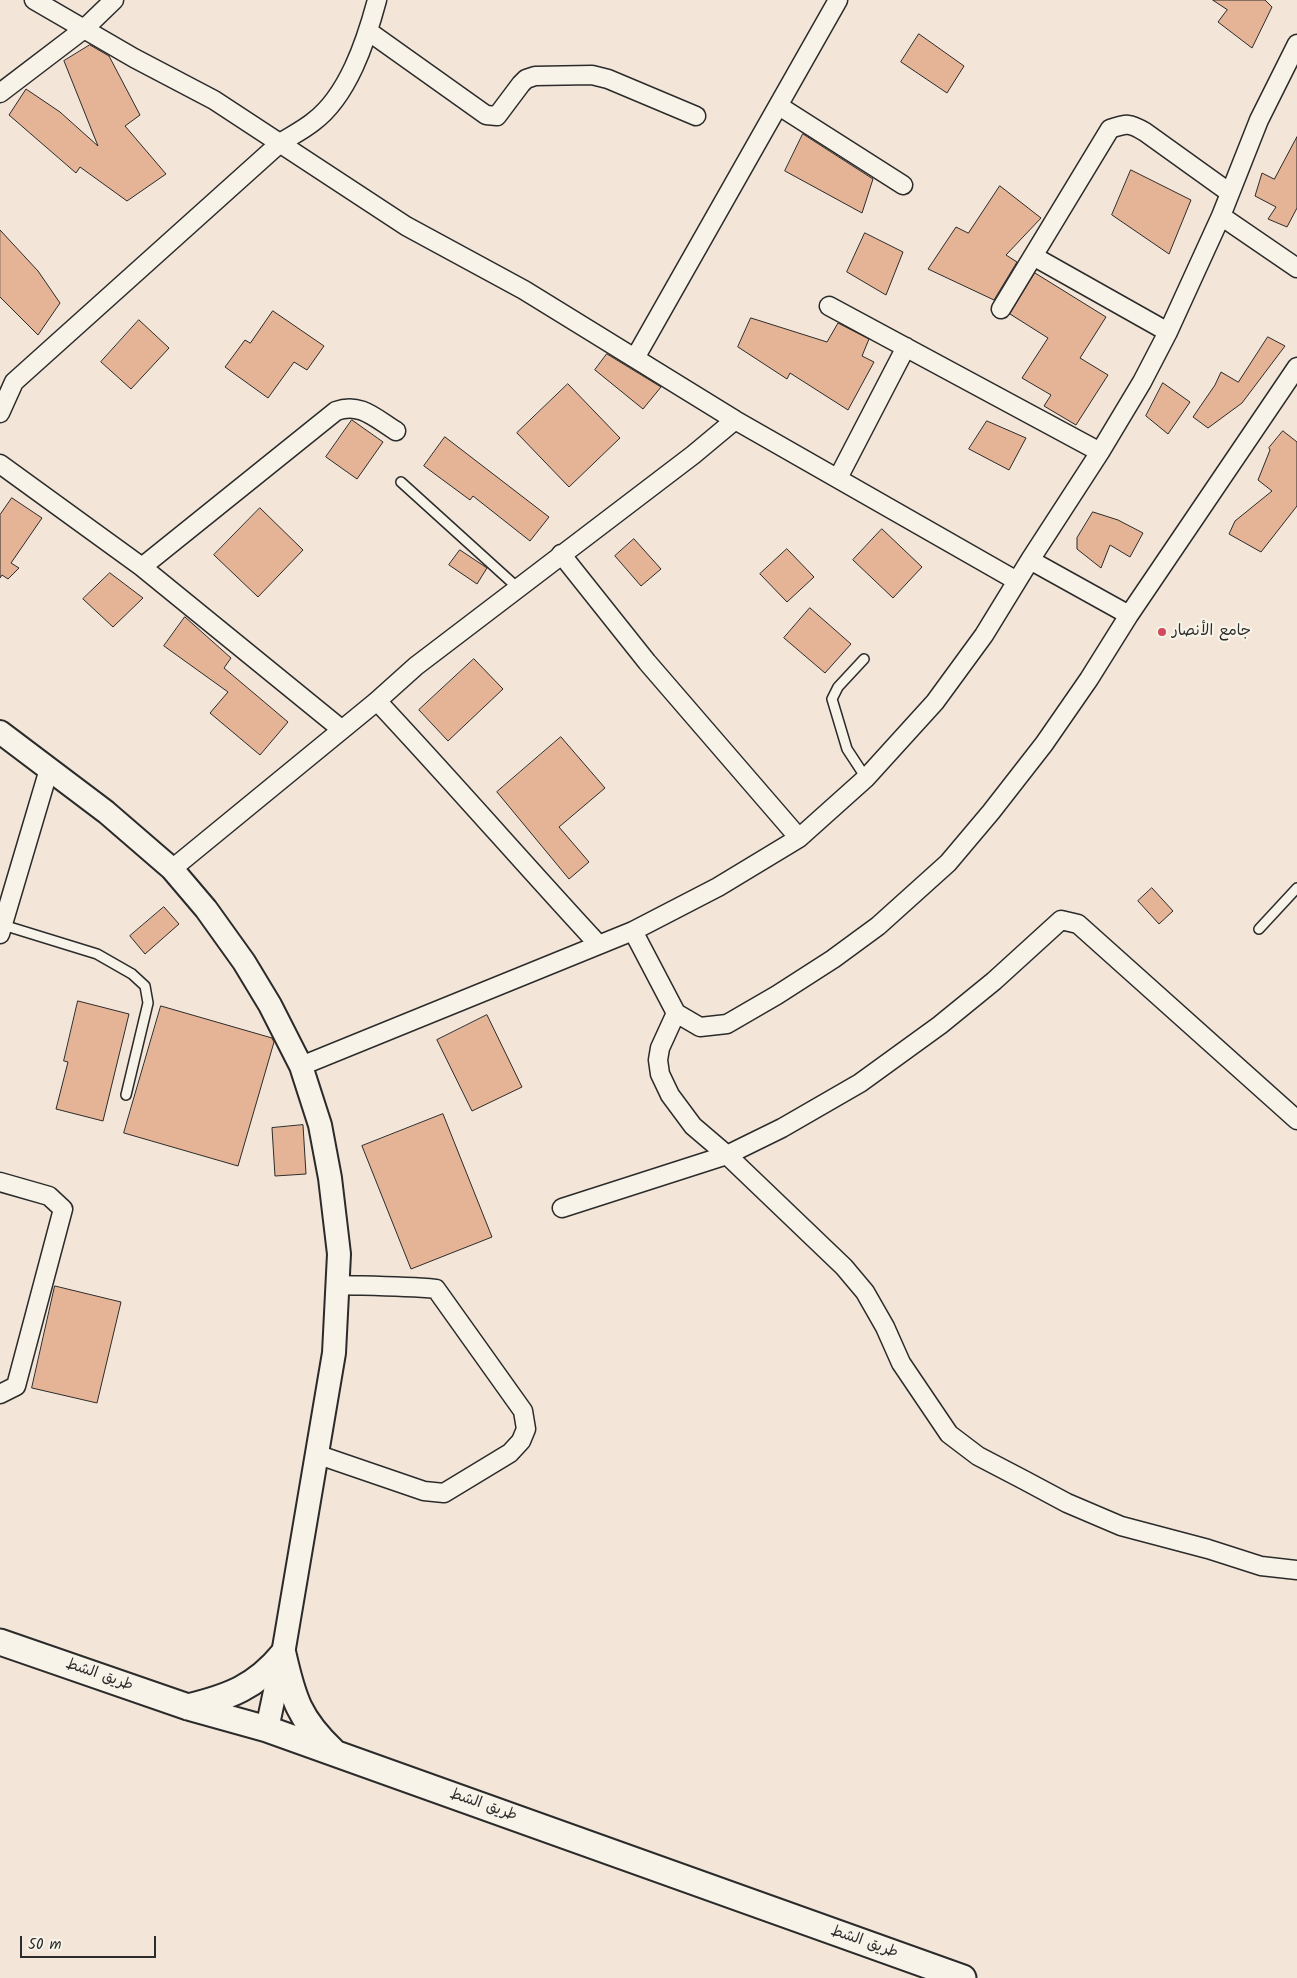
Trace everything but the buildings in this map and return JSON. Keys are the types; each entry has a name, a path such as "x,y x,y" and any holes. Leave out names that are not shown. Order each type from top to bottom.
{"main road":[{"name":"طريق الشط","path":"0,1642 188,1707 267,1730 337,1754 963,1978"},
{"path":"188,1707 224,1697 247,1686 270,1670 284,1654"},
{"path":"284,1654 289,1682 303,1717 316,1734 337,1754"}],"street":[{"path":"34,0 214,100 406,226 524,290 735,420 1017,581"},
{"path":"0,93 84,29 114,0"},
{"path":"0,413 14,382 280,143 313,122 332,105 368,32 377,0"},
{"path":"635,358 838,0"},
{"path":"368,32 486,115 497,116 526,79 553,74 568,77 592,75 608,79 696,116"},
{"path":"301,1066 633,931 718,887 799,838 866,778 935,702 984,635 1142,382 1168,332 1221,216 1259,120 1297,44"},
{"path":"779,106 903,185"},
{"path":"1001,309 1110,129 1122,124 1132,124 1146,132 1230,193"},
{"path":"1221,216 1297,268"},
{"path":"1033,256 1168,332"},
{"path":"829,306 1100,452"},
{"path":"838,478 906,347"},
{"path":"633,931 676,1013 700,1027 727,1024 833,959 878,926 948,863 1044,744 1297,367"},
{"path":"142,567 336,411 353,407 362,410 396,431"},
{"path":"172,869 377,701 416,666 561,554 686,461 735,420"},
{"path":"0,464 142,567 341,730"},
{"path":"561,554 647,662 799,838"},
{"path":"1030,560 1129,615"},
{"path":"377,701 444,772 526,866 598,944"},
{"path":"0,732 106,812 172,869 206,909 244,962 270,1005 301,1066 320,1125 330,1178 339,1254 334,1353 284,1654 267,1730"},
{"path":"1,930 49,769"},
{"path":"562,1208 727,1155 782,1128 860,1083 940,1025 994,981 1061,920 1078,924 1297,1120"},
{"path":"676,1013 660,1048 658,1060 660,1074 670,1096 693,1126 727,1155 844,1267 865,1292 885,1328 901,1363 949,1434 978,1456 1067,1503 1121,1526 1208,1549 1261,1566 1297,1570"},
{"path":"0,1182 49,1196 63,1209 16,1386 0,1394"},
{"path":"316,1454 424,1491 444,1493 510,1453 521,1441 526,1429 523,1411 436,1289 403,1286 392,1288 338,1285"}],"lane":[{"path":"402,482 518,588"},
{"path":"864,659 838,687 832,699 847,749 866,778"},
{"path":"1259,928 1297,888"},
{"path":"1,930 98,954 132,974 145,986 148,1002 126,1095"}],"place":[{"name":"جامع الأنصار","path":"1162,632"}]}
